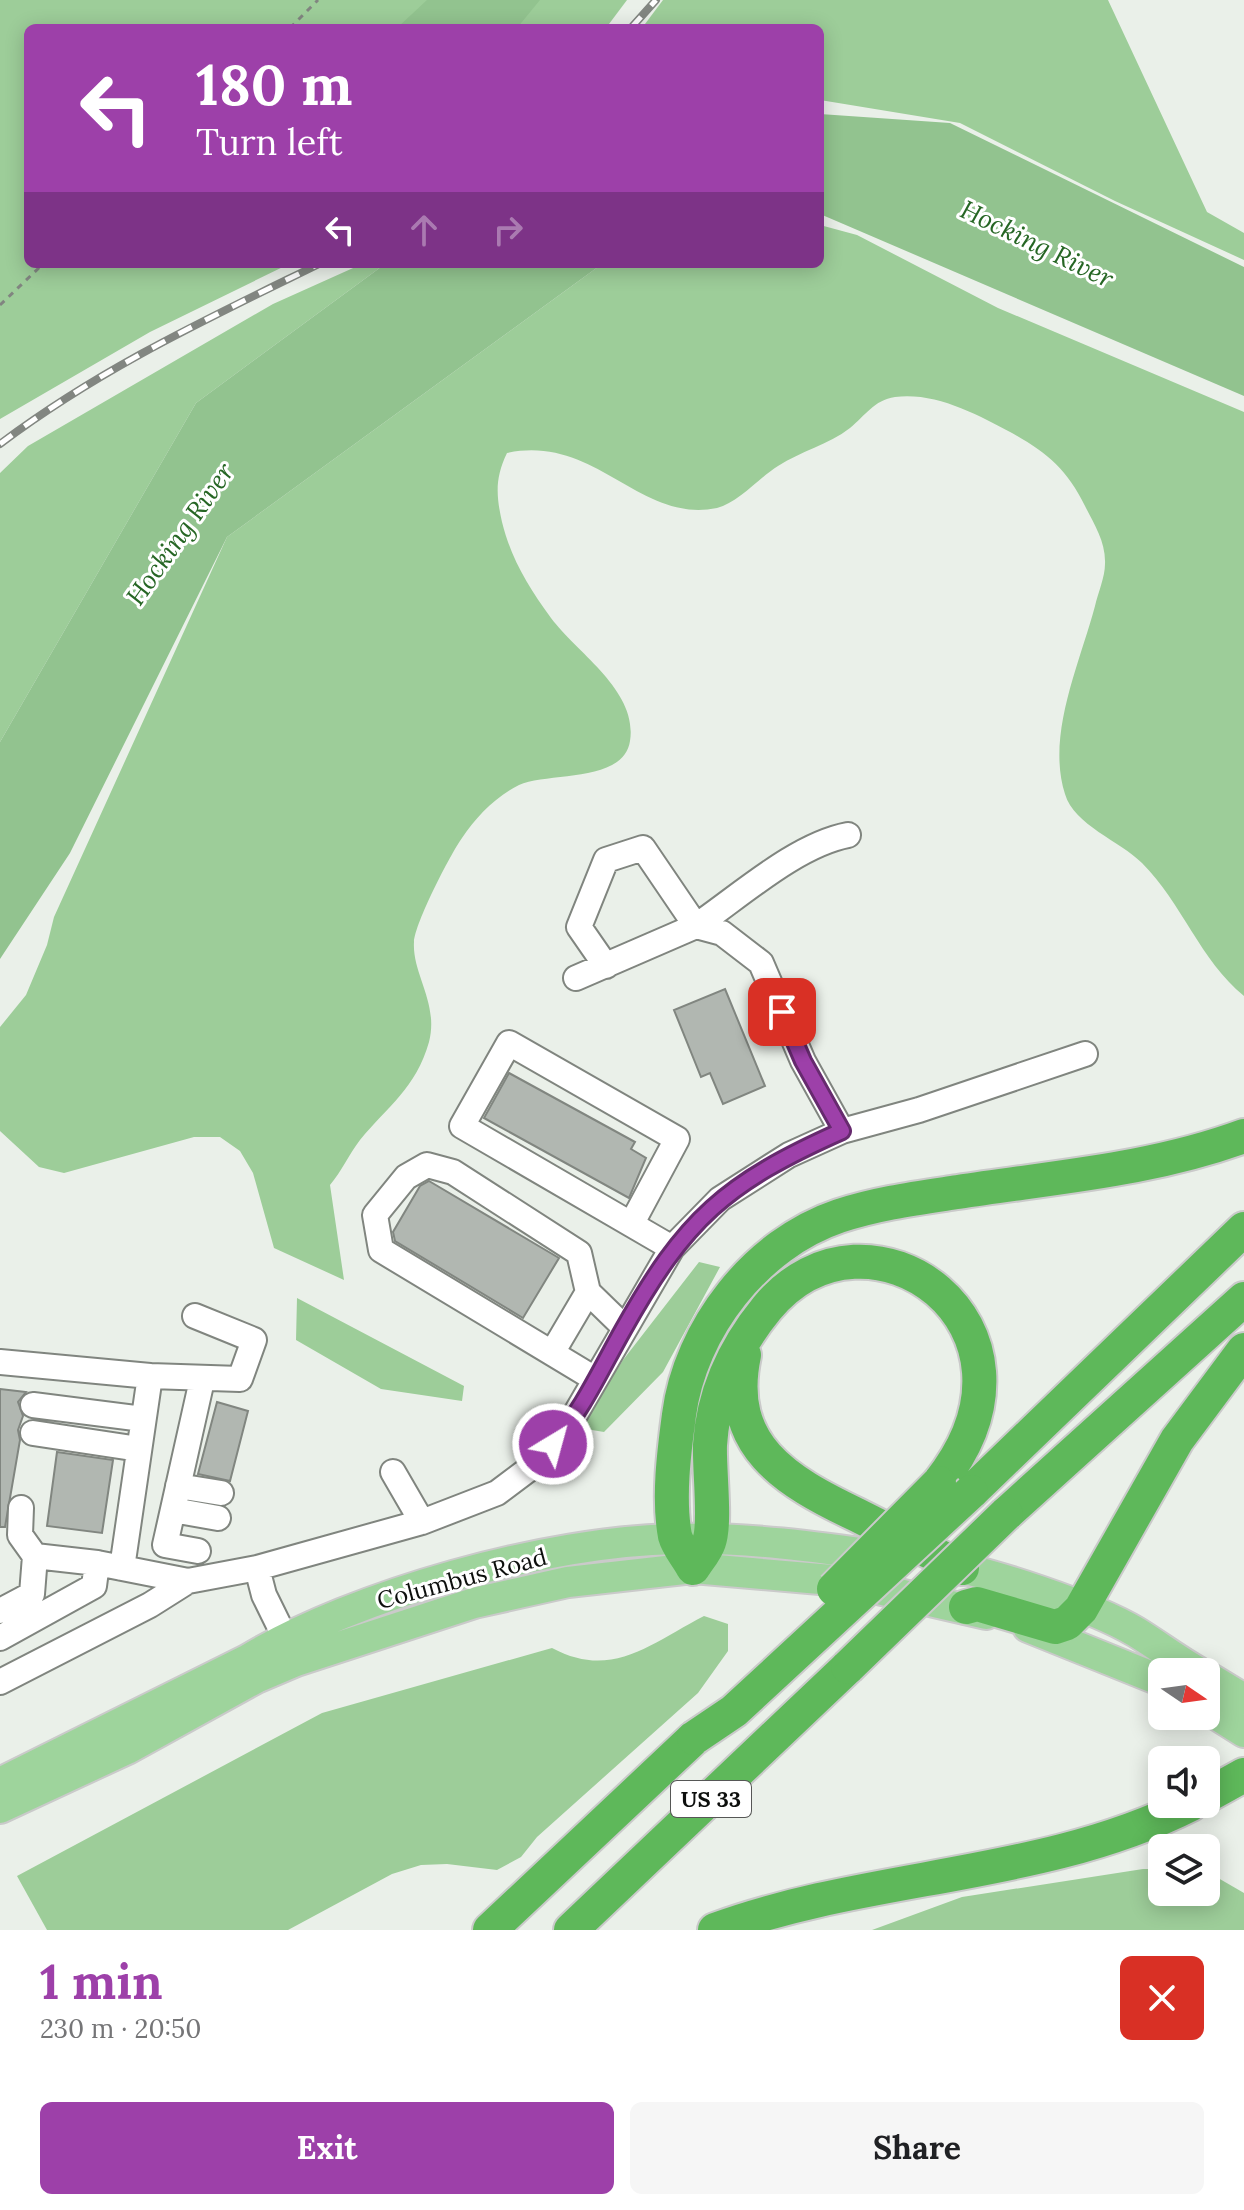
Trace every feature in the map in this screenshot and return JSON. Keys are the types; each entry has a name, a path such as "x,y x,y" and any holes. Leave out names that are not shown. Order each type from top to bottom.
{"highway":[{"path":"955,1487 975,1422 980,1388 976,1350 962,1315 939,1290 902,1270 871,1264 844,1264 794,1284 769,1305 755,1324 726,1372 716,1404 702,1554 676,1539 677,1430 689,1372 719,1311 734,1291 775,1252 838,1217 895,1202 1144,1166 1244,1136"},
{"name":"US 33","path":"490,1930 694,1738 734,1711 955,1487 1244,1229"},
{"name":"US 33","path":"571,1930 1006,1514 1244,1299"},
{"path":"755,1324 741,1372 741,1394 747,1428 760,1451 815,1496 962,1568"},
{"path":"966,1607 977,1604 1055,1627 1067,1623 1081,1609 1177,1440 1244,1350"},
{"path":"1220,1788 1244,1775"},
{"path":"715,1930 821,1899 1093,1846 1163,1818"}],"main road":[{"name":"Columbus Road","path":"0,1808 127,1749 256,1678 291,1649 385,1596 467,1573 553,1555 676,1539"},
{"name":"Columbus Road","path":"0,1783 247,1660 474,1603 702,1554 781,1544 962,1568 1135,1631 1176,1658"},
{"path":"702,1554 966,1607 1037,1630 1148,1675"},
{"path":"1220,1684 1244,1699"},
{"path":"1220,1717 1244,1732"}],"street":[{"path":"576,978 696,926 801,854 829,839 848,835"},
{"path":"606,966 579,927 606,860 643,848 696,926 722,933 761,963 803,1061 842,1131"},
{"path":"632,1223 677,1139 509,1043 462,1126 672,1248"},
{"path":"0,1682 150,1605 188,1581 257,1568 422,1522 497,1493 537,1463 569,1425 672,1248 720,1199 755,1174 842,1131 919,1110 1085,1054"},
{"path":"595,1379 381,1250 375,1215 406,1177 427,1165 453,1172 579,1253 588,1292 624,1327"},
{"path":"552,1353 588,1292"},
{"path":"0,1362 202,1380 240,1379 254,1340 195,1316"},
{"path":"122,1568 150,1376"},
{"path":"198,1551 165,1545 202,1380"},
{"path":"33,1405 143,1419"},
{"path":"33,1433 139,1449"},
{"path":"393,1472 422,1522"},
{"path":"176,1498 221,1493"},
{"path":"176,1498 218,1518"},
{"path":"0,1611 32,1594 35,1556 20,1535 21,1508"},
{"path":"35,1556 97,1563 188,1581"},
{"path":"0,1638 94,1586 97,1563"},
{"path":"257,1568 264,1595 291,1649"}],"path":[{"path":"294,24 318,0"},
{"path":"0,305 39,268"}],"shaded area":[{"path":"0,0 627,0 609,24 24,24 24,268 281,268 150,332 0,419"},
{"path":"663,0 1108,0 1207,212 1244,233 1244,260 1115,201 960,123 824,101 824,24 645,24"},
{"path":"824,226 857,235 998,308 1244,412 1244,996 1215,966 1169,896 1142,863 1088,824 1070,805 1065,794 1060,771 1062,724 1105,564 1099,534 1078,493 1063,472 1045,455 998,426 941,401 895,397 875,405 842,434 787,461 733,501 717,508 689,509 664,503 566,456 538,451 507,453 500,471 498,495 510,548 528,584 551,618 616,690 630,723 630,741 625,754 614,764 600,770 532,781 502,795 468,830 442,873 420,920 414,942 414,954 431,1014 429,1042 409,1084 360,1140 330,1185 344,1280 274,1248 253,1173 240,1151 220,1137 194,1137 64,1173 39,1167 0,1131 0,1027 26,995 47,945 54,917 227,537 597,268 824,268"},
{"path":"353,268 380,268 196,403 0,742 0,473 28,446 273,304"},
{"path":"699,1262 720,1267 663,1372 604,1432 580,1428 623,1360"},
{"path":"297,1298 464,1386 462,1401 381,1389 296,1340"},
{"path":"704,1616 728,1624 728,1651 698,1693 537,1837 521,1857 497,1870 447,1864 421,1865 392,1874 288,1930 47,1930 17,1876 322,1713 552,1648 574,1657 612,1659 648,1647"},
{"path":"1148,1869 1148,1906 1220,1906 1220,1879 1244,1893 1244,1930 872,1930 962,1897"}],"water":[{"path":"427,0 540,0 520,24 401,24"},
{"name":"Hocking River","path":"824,114 950,123 1244,267 1244,396 824,216"},
{"name":"Hocking River","path":"380,268 597,268 227,537 70,853 0,959 0,742 196,403"}],"building":[{"path":"725,989 765,1086 723,1104 710,1073 701,1077 674,1010"},
{"path":"509,1073 635,1142 631,1149 646,1158 629,1198 484,1118"},
{"path":"429,1181 559,1258 523,1318 395,1241 393,1232 420,1186"},
{"path":"0,1389 26,1392 18,1402 23,1416 18,1430 20,1440 5,1527 0,1527"},
{"path":"217,1402 248,1411 230,1481 198,1474"},
{"path":"57,1452 113,1460 102,1533 47,1526"}],"railway":[{"path":"635,24 656,0"},
{"path":"0,444 116,368 311,268"}],"route":[{"path":"553,1444 569,1425 639,1301 685,1232 720,1199 755,1174 842,1131 803,1061 782,1012"}]}
